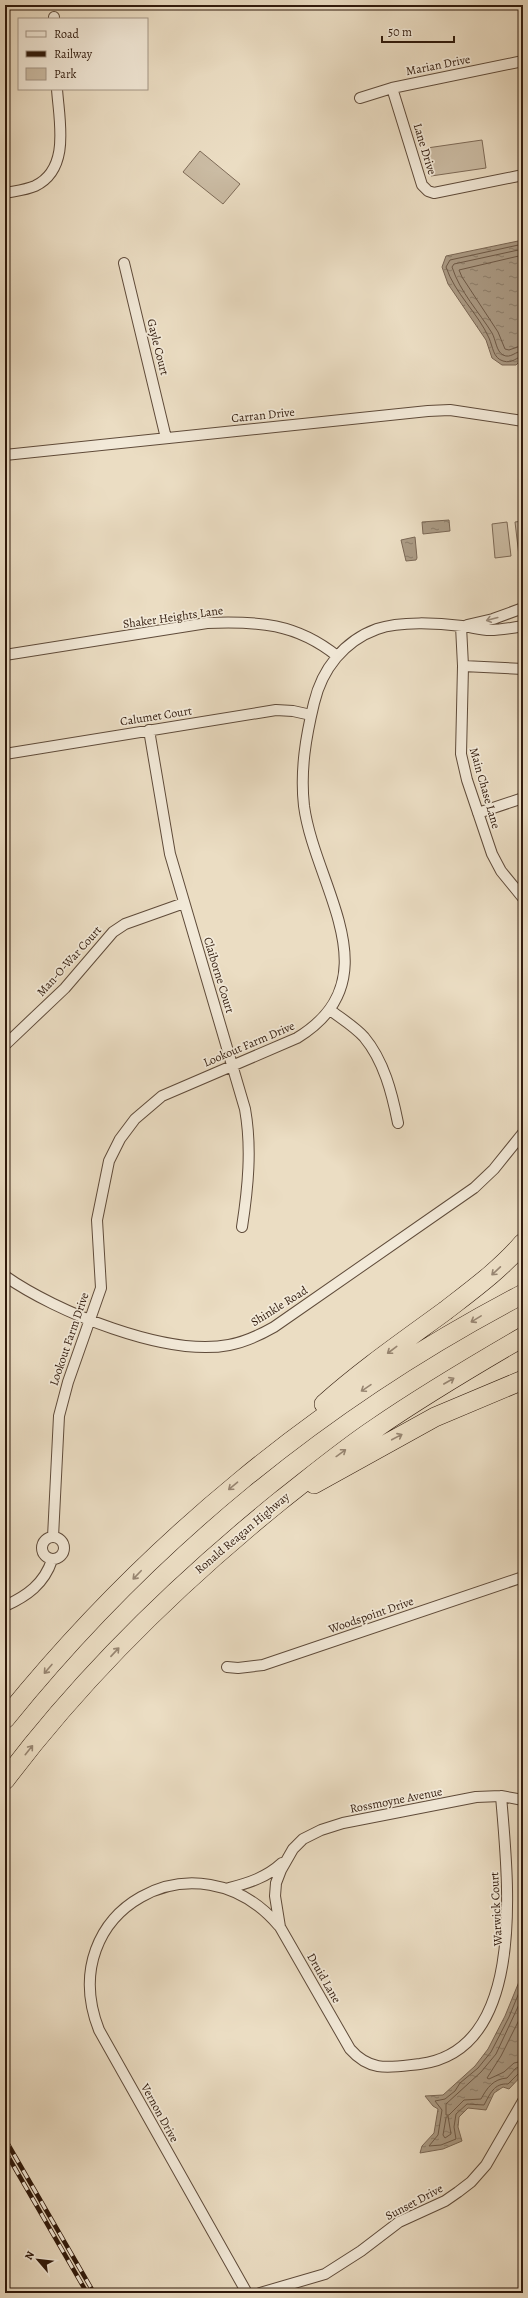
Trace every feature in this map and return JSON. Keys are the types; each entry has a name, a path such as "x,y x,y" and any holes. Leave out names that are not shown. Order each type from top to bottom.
{"highway":[{"path":"5,1719 67,1647 173,1538 262,1461 347,1384 469,1293 494,1272 523,1243"},
{"path":"262,1461 325,1414 407,1361 486,1313 523,1294"},
{"name":"Ronald Reagan Highway","path":"5,1780 86,1683 147,1618 210,1559 277,1503 376,1428 435,1389 523,1337"},
{"path":"277,1503 435,1417 523,1380"}],"street":[{"name":"Marian Drive","path":"360,98 392,88 523,61"},
{"name":"Lane Drive","path":"392,88 422,185 428,192 434,193 523,175"},
{"path":"5,193 36,185 48,177 57,162 60,150 57,90"},
{"name":"Gayle Court","path":"124,263 166,438"},
{"name":"Carran Drive","path":"5,455 428,411 450,410 523,422"},
{"name":"Lookout Farm Drive","path":"461,626 493,619 523,608"},
{"name":"Shaker Heights Lane","path":"5,655 207,623 227,622 272,624 293,630 311,638 337,656"},
{"name":"Lookout Farm Drive","path":"53,1537 59,1416 62,1400 100,1288 97,1220 98,1207 106,1171 120,1139 139,1115 162,1096 297,1038 310,1030 330,1010 344,981 346,958 344,939 304,807 303,763 311,715 320,682 337,656 358,638 384,627 399,625 461,626 489,630 523,626"},
{"name":"Main Chase Lane","path":"461,626 463,666 460,749 467,780 492,854 501,870 523,898"},
{"path":"463,666 523,668"},
{"name":"Calumet Court","path":"5,754 276,710 293,711 311,715"},
{"name":"Claiborne Court","path":"149,730 170,854 233,1065 249,1129 246,1199 242,1228"},
{"path":"478,813 523,798"},
{"name":"Man-O-War Court","path":"5,1045 65,988 113,932 125,924 184,903"},
{"path":"330,1010 356,1030 375,1052 392,1098 398,1123"},
{"name":"Shinkle Road","path":"5,1276 37,1294 89,1319 143,1338 187,1346 230,1345 257,1336 274,1327 474,1188 494,1169 523,1133"},
{"path":"53,1537 60,1539 64,1549 59,1558 52,1560 43,1554 42,1546 46,1539 53,1537"},
{"path":"5,1606 24,1597 40,1583 49,1570 52,1560"},
{"name":"Woodspoint Drive","path":"227,1667 238,1668 263,1665 523,1577"},
{"name":"Rossmoyne Avenue","path":"229,1888 271,1873 286,1860 303,1839 321,1830 343,1823 476,1797 501,1796 523,1800"},
{"name":"Warwick Court","path":"367,2064 388,2067 435,2062 451,2058 470,2044 491,2018 502,1995 509,1972 512,1943 501,1796"},
{"name":"Rossmoyne Avenue","path":"275,1896 276,1883 286,1860"},
{"name":"Rossmoyne Avenue","path":"101,1937 123,1910 152,1891 170,1885 195,1882 229,1888 258,1904 280,1927"},
{"name":"Druid Lane","path":"275,1896 280,1927 350,2049 358,2058 367,2064"},
{"name":"Vernon Drive","path":"101,1937 91,1964 89,1992 92,2011 98,2030 247,2293"},
{"name":"Sunset Drive","path":"260,2293 325,2274 362,2251 399,2222 449,2198 471,2182 486,2166 523,2102"}],"green space":[{"path":"482,140 486,168 431,176 427,148"},
{"path":"200,151 240,184 223,204 183,172"},
{"path":"523,521 523,555 519,556 515,522"},
{"path":"507,522 511,556 495,558 492,524"}],"water":[{"path":"523,240 523,358 516,365 502,365 492,358 486,340 448,284 442,267 446,256"},
{"path":"449,520 450,531 423,534 422,522"},
{"path":"415,537 417,558 416,560 406,561 401,540"},
{"path":"523,1972 523,2074 509,2089 503,2087 494,2093 486,2110 468,2108 459,2117 458,2127 462,2141 443,2149 420,2153 422,2146 434,2133 438,2109 433,2106 425,2096 443,2095 475,2066 488,2049 505,2016"}],"railway":[{"path":"5,2139 94,2293"},
{"path":"5,2151 87,2293"}]}
